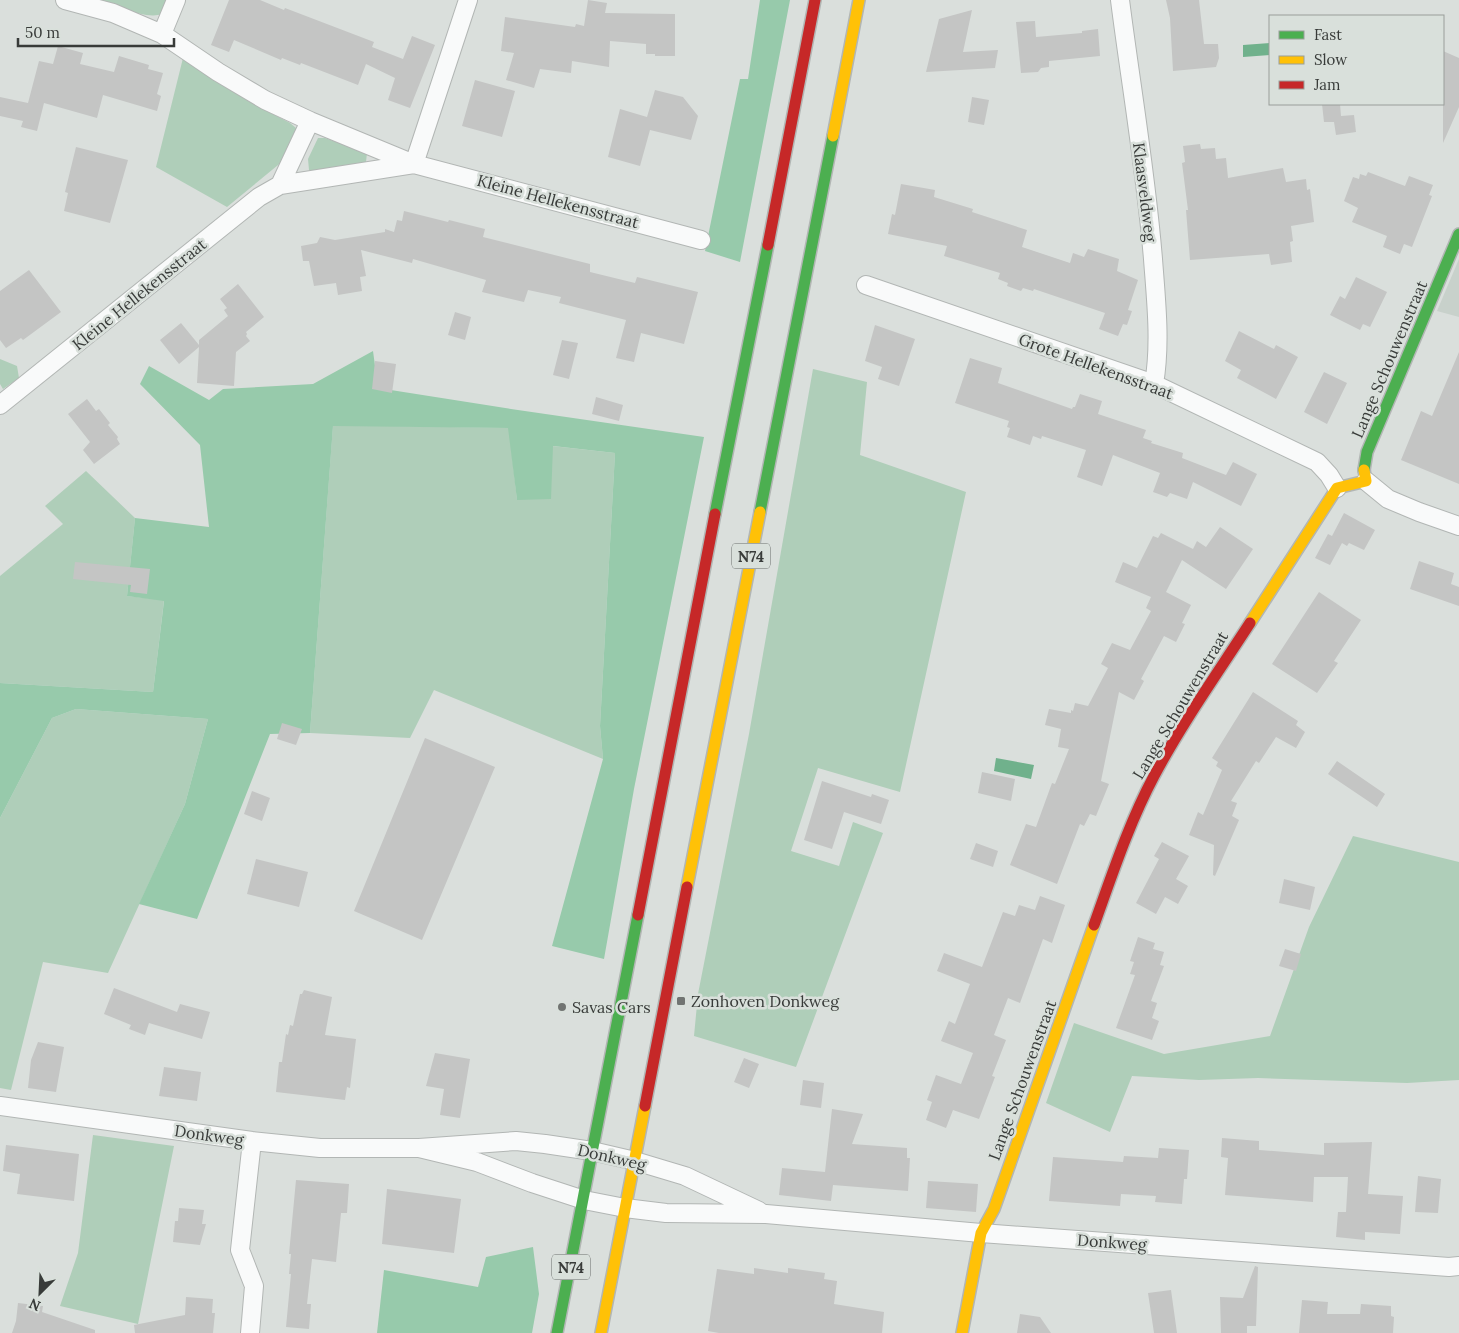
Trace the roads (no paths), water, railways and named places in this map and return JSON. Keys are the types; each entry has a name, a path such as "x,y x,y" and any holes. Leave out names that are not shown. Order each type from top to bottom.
{"main road":[{"name":"N74","path":"557,1333 592,1151 603,1104 815,0"},
{"name":"N74","path":"601,1333 859,0"},
{"name":"Lange Schouwenstraat","path":"1366,481 1364,466 1367,452 1459,234"},
{"path":"1337,488 1366,481"},
{"name":"Lange Schouwenstraat","path":"962,1333 981,1233 994,1209 1115,867 1138,809 1154,776 1179,733 1337,488"}],"street":[{"name":"Kleine Hellekensstraat","path":"65,0 113,13 162,34 218,72 266,100 310,121 414,164 701,240"},
{"path":"162,34 176,0"},
{"path":"414,164 468,0"},
{"name":"Klaasveldweg","path":"1120,0 1150,228 1155,286 1158,362 1154,384"},
{"path":"280,186 310,121"},
{"name":"Kleine Hellekensstraat","path":"0,405 259,197 280,186 414,164"},
{"name":"Grote Hellekensstraat","path":"866,285 1154,384 1317,462 1329,474 1337,488"},
{"path":"1366,481 1388,499 1459,526"},
{"name":"Donkweg","path":"0,1106 252,1141 320,1148 418,1148 516,1141 592,1151 635,1161 685,1176 766,1214"},
{"path":"250,1333 254,1286 240,1250 252,1141"},
{"name":"Donkweg","path":"418,1148 477,1162 584,1200 625,1208 675,1214 766,1214 981,1233 1449,1267 1459,1266"}],"place":[{"name":"Zonhoven Donkweg","path":"681,1001"},
{"name":"Savas Cars","path":"562,1007"}]}
